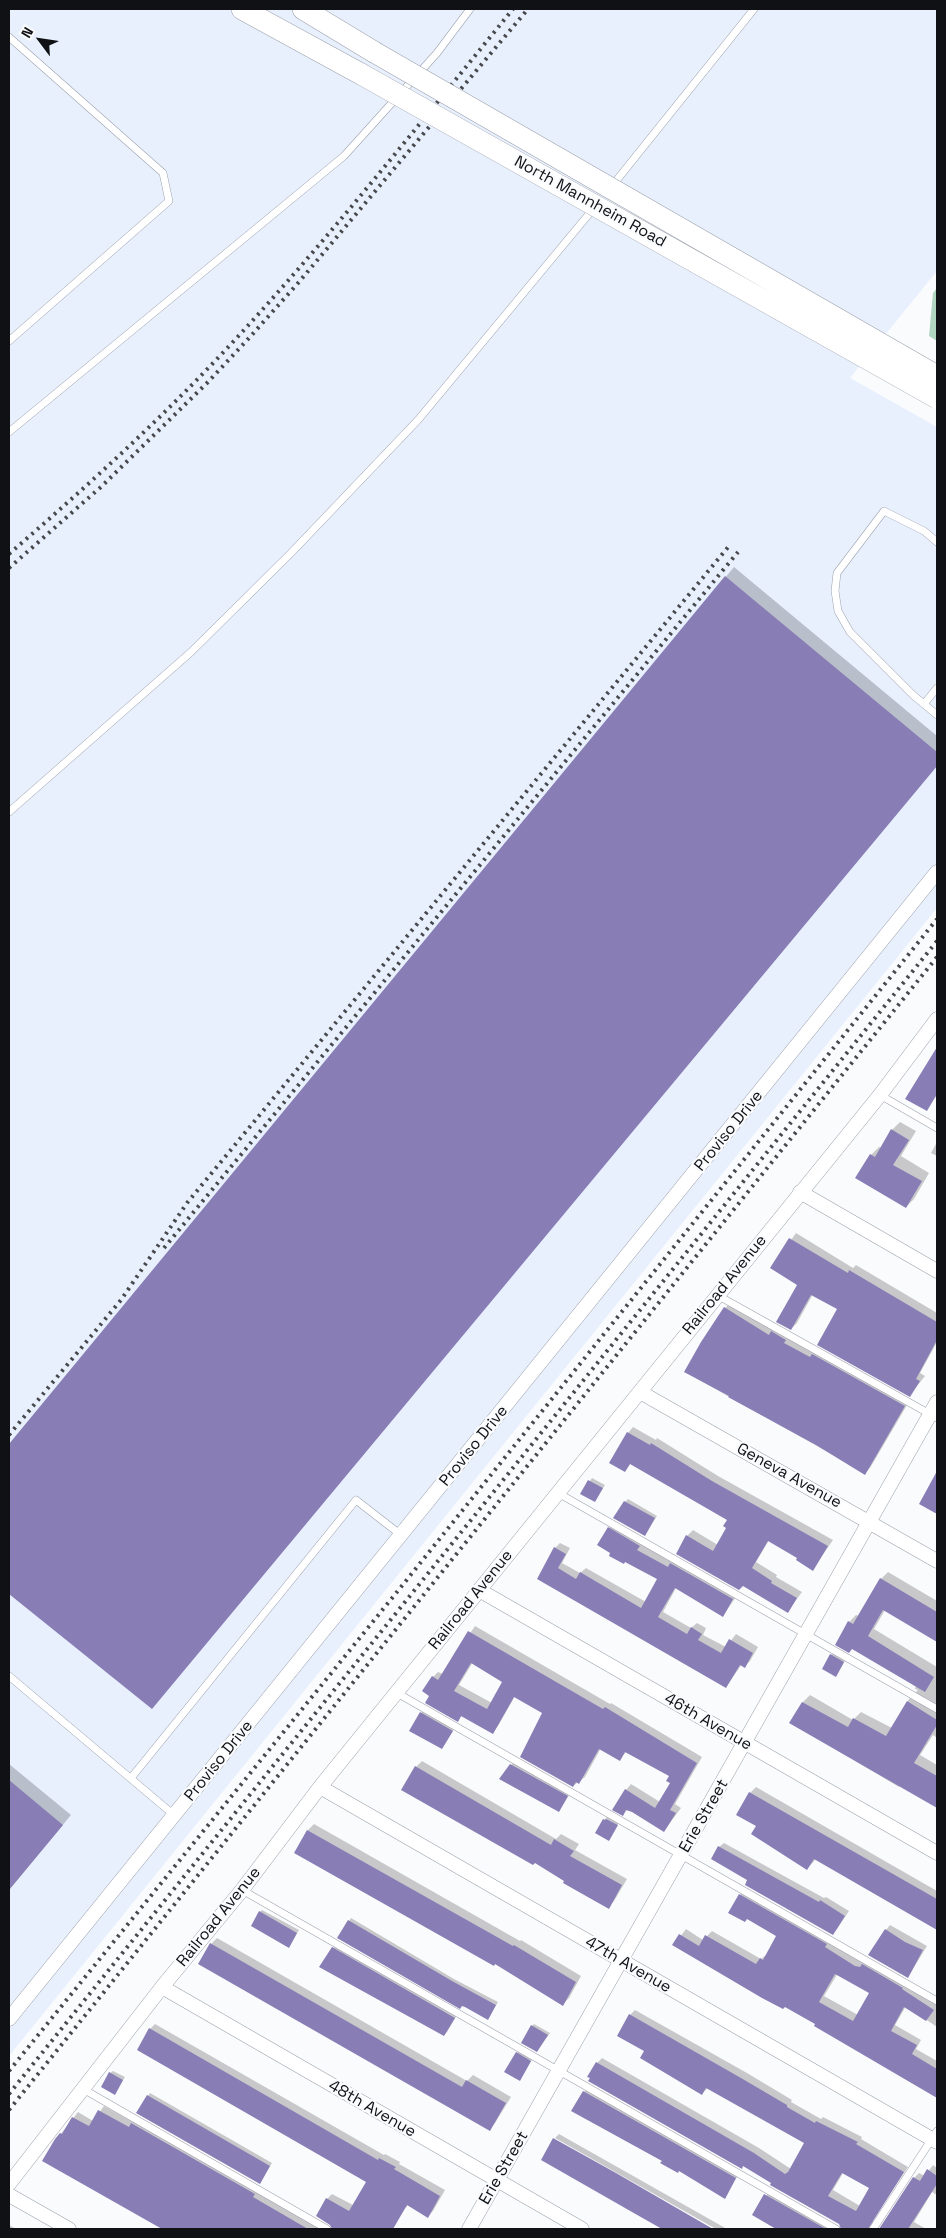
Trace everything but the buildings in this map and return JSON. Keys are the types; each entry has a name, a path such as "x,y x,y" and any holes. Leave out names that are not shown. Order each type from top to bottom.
{"main road":[{"name":"North Mannheim Road","path":"242,9 937,398"},
{"name":"North Mannheim Road","path":"303,9 374,52 937,376"}],"street":[{"name":"Proviso Drive","path":"11,2012 174,1816 937,872"},
{"name":"Railroad Avenue","path":"9,2184 162,1987 242,1890 320,1787 717,1294 880,1095 937,1019"},
{"path":"800,1192 937,1271"},
{"name":"Geneva Avenue","path":"640,1392 937,1561"},
{"name":"Erie Street","path":"469,2229 806,1634 935,1411"},
{"name":"46th Avenue","path":"480,1590 937,1853"},
{"name":"47th Avenue","path":"320,1787 621,1961 935,2137"},
{"name":"48th Avenue","path":"162,1987 582,2229"},
{"path":"9,2195 69,2229"}],"lane":[{"path":"9,432 344,156 437,52 470,9"},
{"path":"608,192 754,9"},
{"path":"9,38 163,174 169,201 9,341"},
{"path":"9,812 191,652 291,553 418,420 602,199"},
{"path":"937,542 924,531 884,511 837,573 834,591 838,611 850,632 937,715"},
{"path":"924,704 937,688"},
{"path":"880,1095 937,1128"},
{"path":"717,1294 935,1411"},
{"path":"558,1492 937,1710"},
{"path":"131,1778 356,1500 401,1535"},
{"path":"9,1676 174,1816"},
{"path":"397,1693 937,2001"},
{"path":"242,1890 836,2229"},
{"path":"83,2089 327,2229"},
{"path":"873,2229 935,2137"}],"shaded area":[{"path":"9,9 937,9 937,271 850,378 937,427 937,908 9,2056"}],"green space":[{"path":"937,288 937,341 929,336 933,293"}],"railway":[{"path":"9,554 130,445 188,389 244,330 347,212 513,9"},
{"path":"9,568 102,486 208,382 250,337 299,282 528,9"},
{"path":"9,1435 121,1300 187,1203 729,546"},
{"path":"164,1248 738,552"},
{"path":"9,2071 401,1587 937,919"},
{"path":"9,2094 937,941"},
{"path":"9,2110 937,957"}]}
